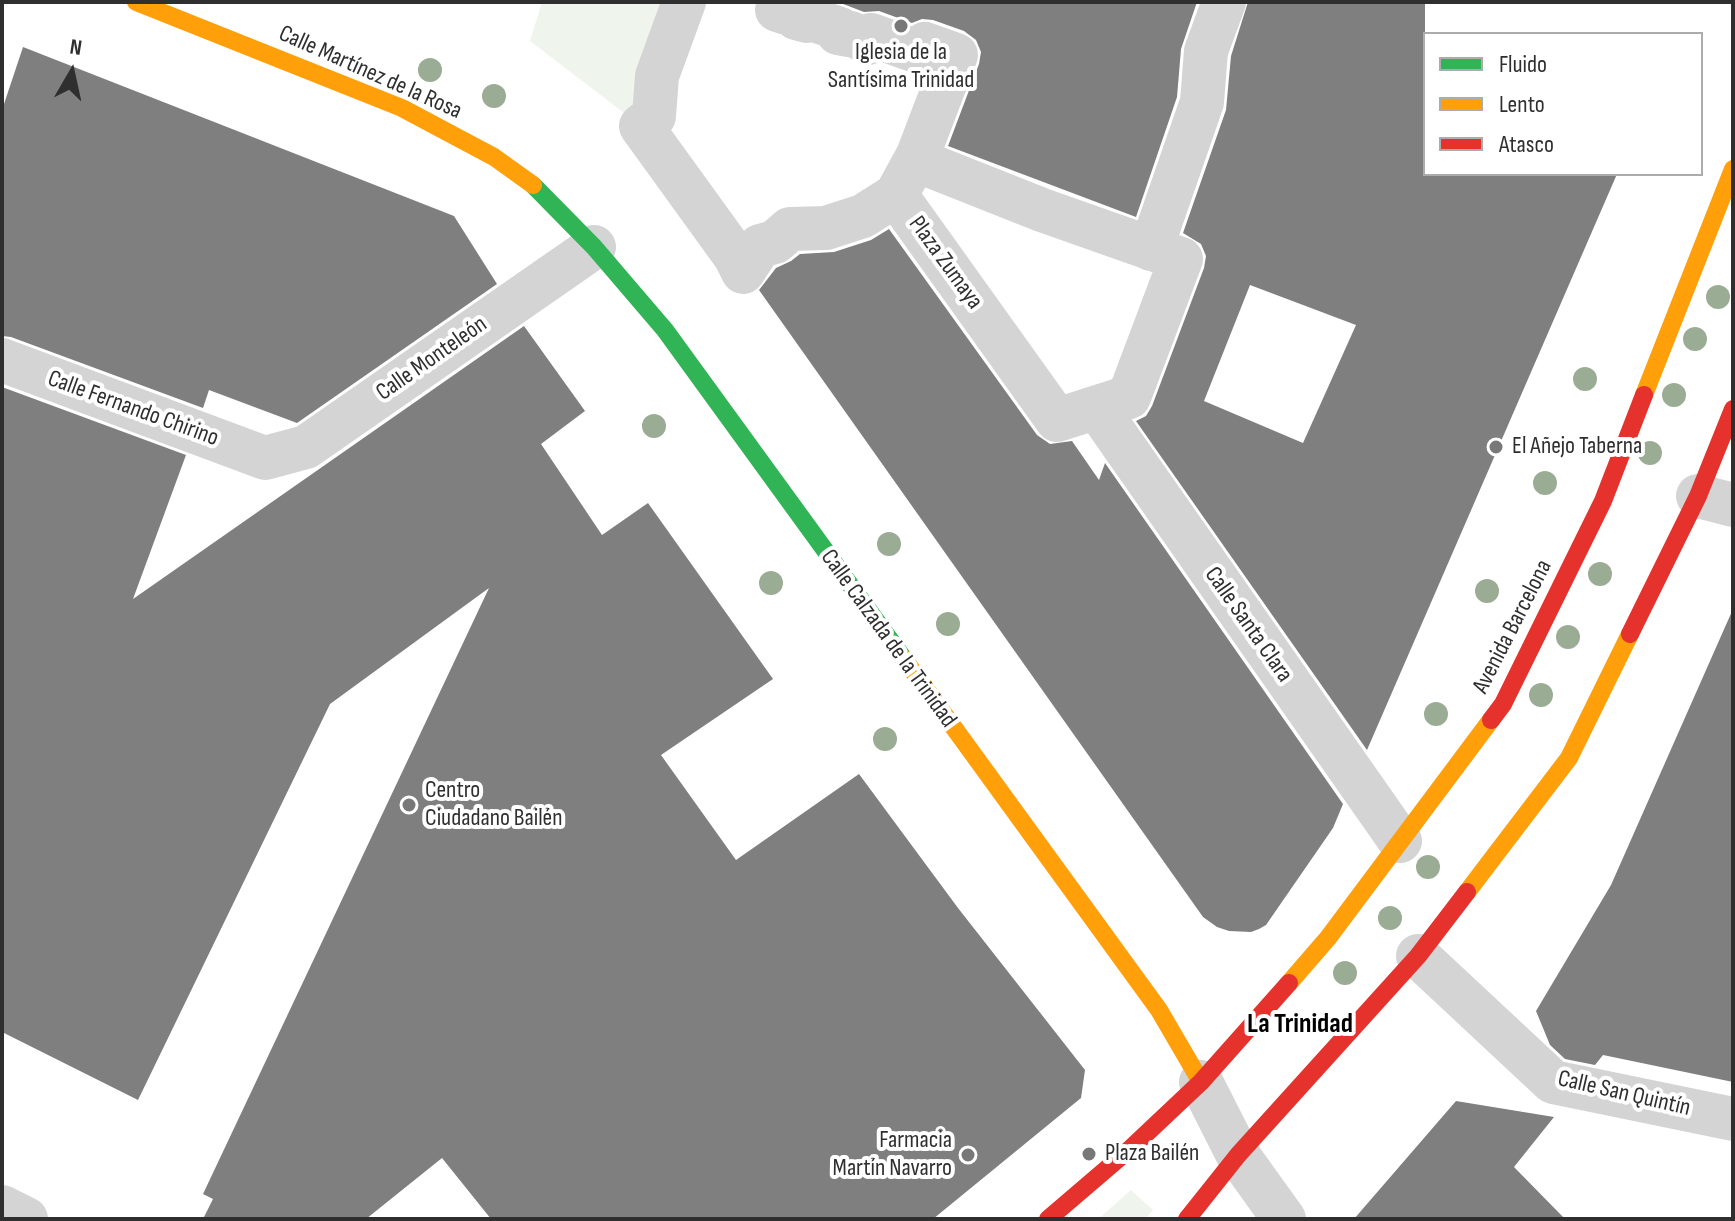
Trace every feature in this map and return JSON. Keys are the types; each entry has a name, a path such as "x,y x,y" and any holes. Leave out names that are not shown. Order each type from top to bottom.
{"main road":[{"name":"Calle Martínez de la Rosa","path":"136,2 402,108 494,157"},
{"name":"Calle Calzada de la Trinidad","path":"494,157 532,184 594,247 665,330 1159,1010 1201,1082"},
{"name":"Avenida Barcelona","path":"1201,1082 1328,938 1503,704 1603,501 1733,169"},
{"path":"1187,1219 1238,1155 1418,956 1569,758 1715,500 1733,409"},
{"path":"1048,1219 1131,1148 1201,1082"}],"street":[{"path":"684,2 657,76 654,116 641,126 735,256 743,272 760,246 775,242 790,229 826,228 863,216 896,195 918,155 956,55 925,44 916,51 871,35 868,43 851,33 838,33 840,29 808,18 807,21 796,18 796,13 788,10 786,13 777,10 780,2"},
{"path":"1151,249 1202,102 1206,51 1224,2"},
{"name":"Plaza Zumaya","path":"896,195 1057,420 1129,397 1181,259 921,162 918,155"},
{"name":"Calle Monteleón","path":"265,458 306,447 594,247"},
{"name":"Calle Fernando Chirino","path":"2,360 265,458"},
{"name":"Calle Santa Clara","path":"1097,408 1400,841"},
{"name":"Calle San Quintín","path":"1418,956 1553,1082 1733,1119"},
{"name":"Calle Calzada de la Trinidad","path":"1201,1082 1238,1155 1284,1219"},
{"path":"2,1207 26,1219"}],"shaded area":[{"path":"542,2 684,2 641,126 530,41"},
{"path":"1131,1190 1153,1210 1145,1219 1098,1219"}],"building":[{"path":"838,2 1197,2 1181,49 1177,97 1136,217 948,146 979,64 981,52 976,40 964,31 933,20 922,19 912,23 879,11 864,12"},
{"path":"1248,2 1425,2 1423,176 1616,176 1367,750 1136,421 1146,416 1152,406 1204,268 1206,256 1201,244 1183,233 1226,110 1231,56","holes":["1250,285 1356,325 1303,443 1204,401"]},
{"path":"23,47 454,216 497,284 297,423 209,390 203,408 2,336 2,110"},
{"path":"889,229 1037,435 1050,444 1072,441 1099,480 1105,463 1343,804 1333,828 1266,925 1259,929 1251,932 1229,931 1203,917 759,290 776,268 800,254 834,252 871,240"},
{"path":"524,326 585,411 541,444 602,535 648,503 773,679 661,755 736,860 859,774 958,908 1085,1070 1081,1098 933,1219 491,1219 442,1158 366,1219 203,1219 213,1199 203,1194 489,588 330,704 138,1100 2,1032 2,387 186,455 133,599"},
{"path":"1733,609 1733,1082 1603,1055 1595,1065 1565,1059 1550,1045 1536,1011 1611,885"},
{"path":"1456,1101 1554,1117 1514,1167 1565,1219 1354,1219"}],"traffic: fast":[{"path":"533,185 594,247 665,330 904,659"}],"traffic: slow":[{"path":"136,2 402,108 494,157 533,185"},
{"path":"1644,395 1733,169"},
{"path":"1467,892 1569,758 1630,634"},
{"path":"904,659 1159,1010 1201,1082"},
{"path":"1289,983 1328,938 1491,720"}],"traffic: jam":[{"path":"1491,720 1503,704 1603,501 1644,395"},
{"path":"1630,634 1698,496 1733,409"},
{"path":"1187,1219 1238,1155 1418,956 1467,892"},
{"path":"1048,1219 1131,1148 1201,1082 1289,983"}],"place":[{"name":"Iglesia de la Santísima Trinidad","path":"901,26"},
{"name":"El Añejo Taberna","path":"1496,447"},
{"name":"Centro Ciudadano Bailén","path":"409,805"},
{"name":"Plaza Bailén","path":"1089,1154"},
{"name":"Farmacia Martín Navarro","path":"968,1155"}],"district":[{"name":"La Trinidad","path":"1300,1025"}]}
